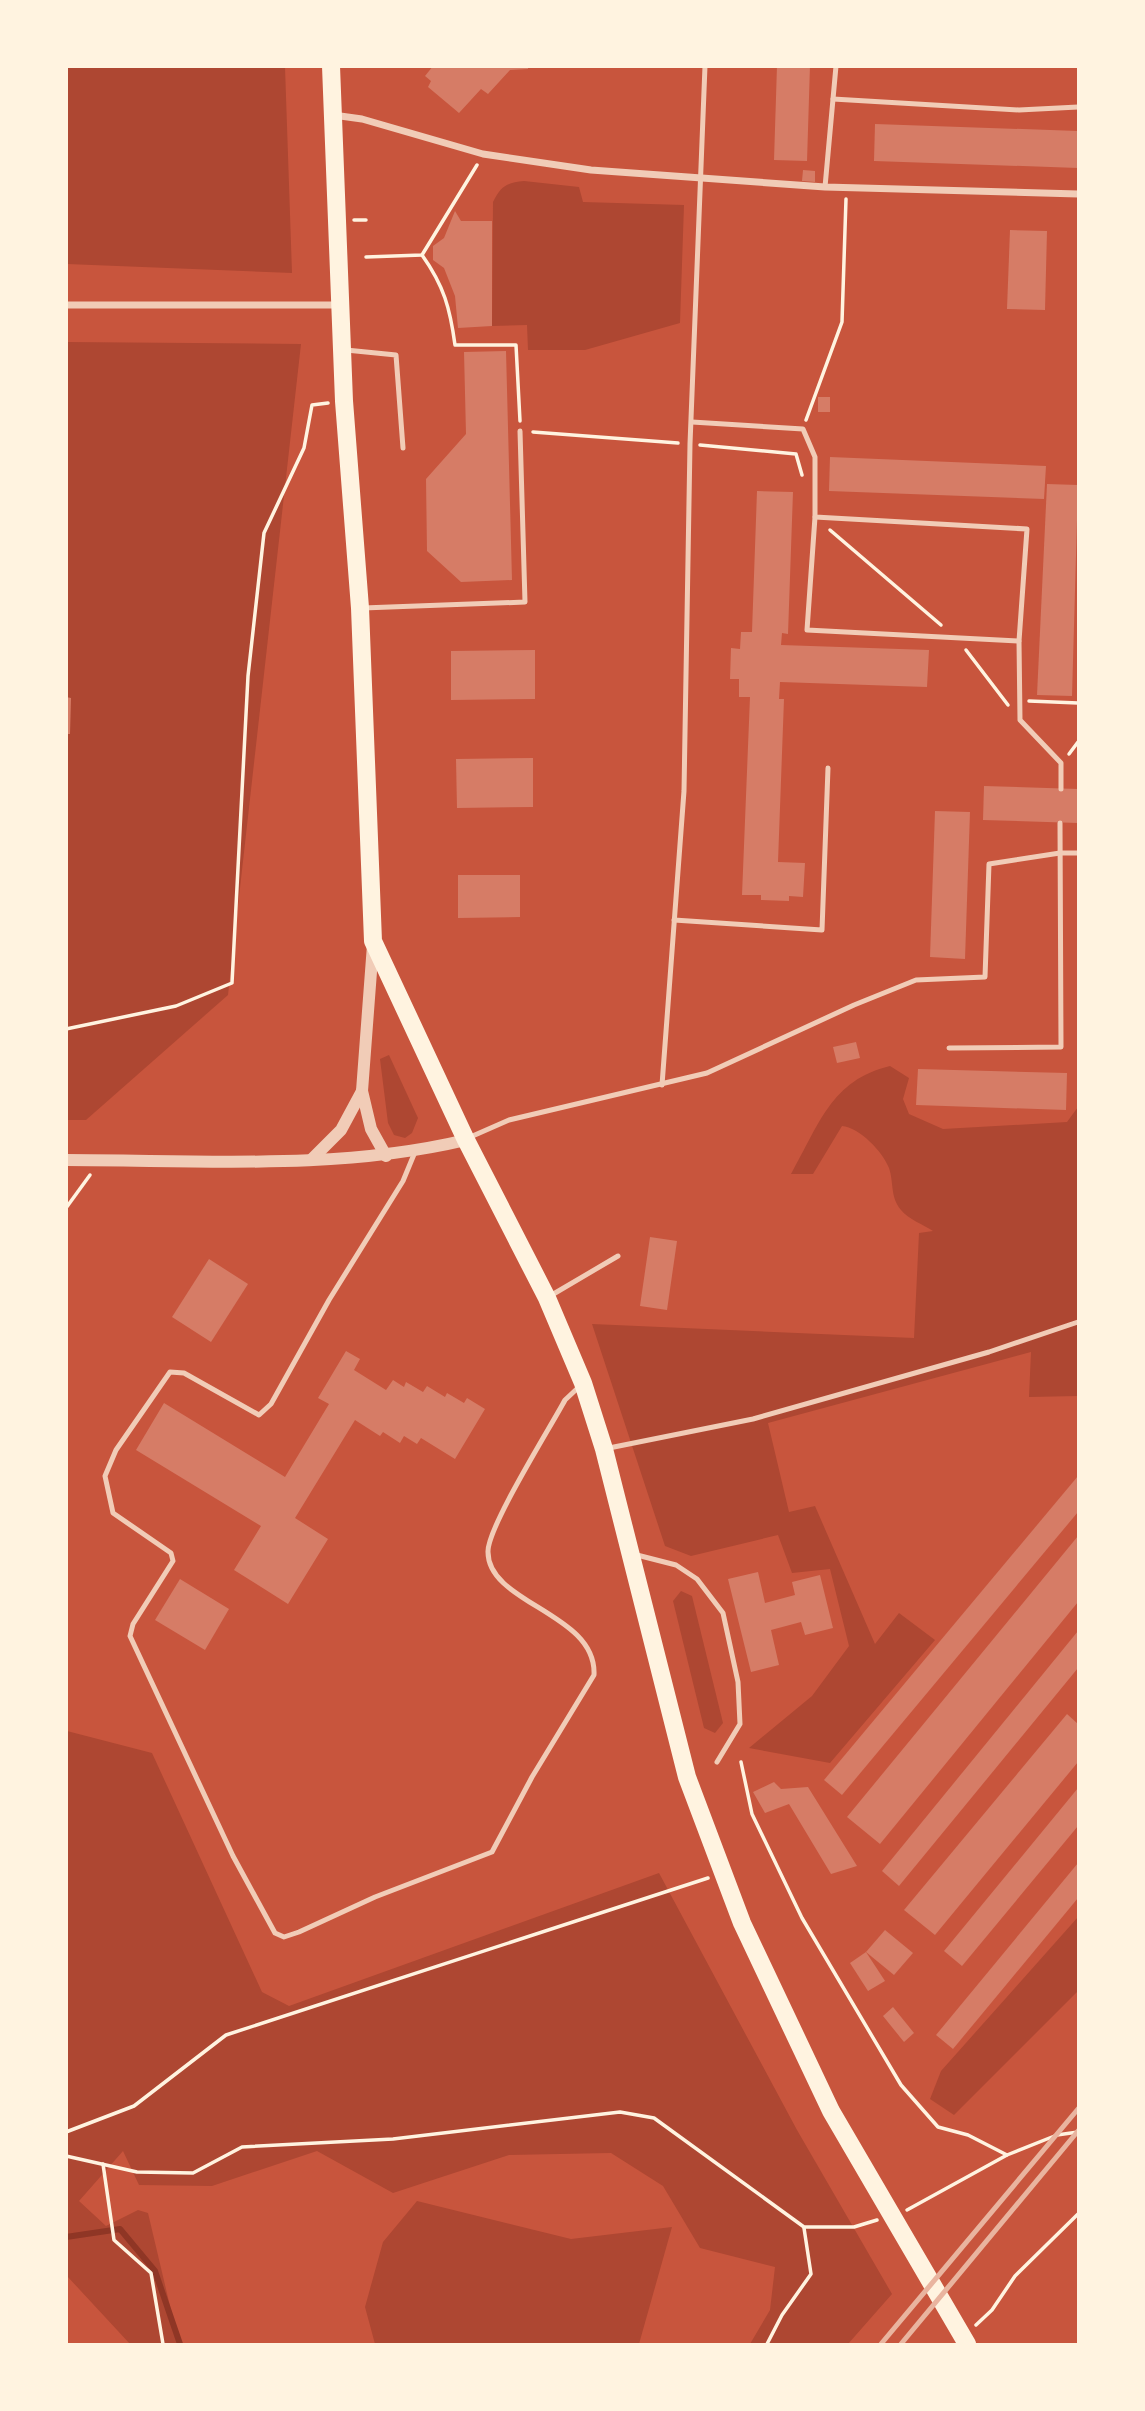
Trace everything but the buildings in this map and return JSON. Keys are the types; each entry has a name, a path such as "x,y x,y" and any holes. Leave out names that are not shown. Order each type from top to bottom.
{"main road":[{"path":"331,66 343,349 360,608 373,941 466,1140 547,1298 583,1383 632,1553 687,1777 742,1923 831,2110 967,2344"}],"street":[{"path":"332,115 362,119 483,155 591,170 825,187 1079,194"},
{"path":"66,305 342,305"},
{"path":"373,941 362,1091 371,1129 386,1156"},
{"path":"312,1159 341,1130 362,1091"},
{"path":"66,1160 246,1163 386,1156 466,1140"}],"lane":[{"path":"662,1086 684,791 690,444 705,66"},
{"path":"825,187 836,66"},
{"path":"833,99 1019,110 1079,107"},
{"path":"343,349 396,355 403,448"},
{"path":"692,422 803,429 815,457 815,517 807,630 1019,640"},
{"path":"360,608 525,602 520,430"},
{"path":"815,517 1027,529 1019,640 1020,720 1061,763 1061,789"},
{"path":"674,920 822,930 828,768"},
{"path":"948,1048 1062,1047 1060,823"},
{"path":"466,1140 509,1120 662,1086 707,1073 855,1004 916,980 985,977 989,864 1060,853 1079,853"},
{"path":"415,1152 403,1181 329,1300 271,1404 259,1415 184,1373 170,1372 116,1450 105,1476 113,1513 171,1553 173,1561 133,1624 130,1636 233,1856 275,1933 284,1937 299,1932 375,1897 492,1852 532,1777 594,1675 594,1661 588,1649 560,1620 504,1584 491,1567 487,1552 494,1528 565,1401 583,1383"},
{"path":"547,1298 618,1256"},
{"path":"604,1449 753,1419 989,1352 1079,1322"},
{"path":"632,1553 676,1565 697,1579 723,1613 738,1682 740,1724 717,1762"}],"path":[{"path":"422,255 483,155"},
{"path":"803,429 842,322 846,187"},
{"path":"366,257 422,255"},
{"path":"422,255 439,279 450,310 455,345 516,345 520,430 796,454 804,485"},
{"path":"66,1028 176,1006 232,983 248,676 264,533 304,448 312,405"},
{"path":"815,517 957,638 1020,720"},
{"path":"1020,700 1079,703"},
{"path":"66,1208 100,1160"},
{"path":"741,1762 752,1814 802,1918 901,2085 938,2127 968,2135 1007,2155"},
{"path":"66,2132 134,2106 226,2035 723,1873"},
{"path":"66,2156 137,2172 193,2173 242,2147 393,2139 620,2112 653,2118 804,2227 854,2227 887,2216"},
{"path":"898,2213 1007,2155 1057,2135 1079,2132"},
{"path":"103,2164 111,2231 114,2240 151,2273 163,2344"},
{"path":"974,2327 992,2310 1014,2276 1079,2214"},
{"path":"767,2344 782,2315 811,2274 804,2228"}],"shaded area":[{"path":"67,66 285,67 292,273 67,264"},
{"path":"524,181 579,187 583,202 684,205 680,323 585,350 528,350 527,325 492,326 493,202 505,186"},
{"path":"66,342 301,344 228,995 86,1120 67,1120"},
{"path":"389,1055 418,1118 412,1133 405,1138 394,1135 388,1123 380,1059"},
{"path":"890,1066 909,1078 903,1099 909,1114 943,1129 1067,1122 1078,1107 1078,1396 1029,1397 1031,1352 768,1423 789,1512 815,1506 875,1644 899,1613 935,1640 830,1763 749,1748 812,1696 849,1646 830,1569 792,1573 778,1535 691,1556 665,1546 592,1324 914,1338 919,1233 933,1231 901,1210 894,1195 889,1168 882,1155 870,1141 849,1127 842,1126 813,1174 791,1174 819,1122 840,1093 870,1073"},
{"path":"681,1591 692,1596 723,1723 715,1733 704,1728 673,1601"},
{"path":"67,1731 152,1753 262,1992 289,2006 659,1873 797,2130 892,2294 848,2344 750,2344 770,2310 775,2267 700,2248 663,2186 611,2153 509,2155 393,2193 317,2151 212,2186 139,2185 123,2151 79,2201 106,2226 138,2210 148,2213 179,2344 130,2344 67,2276"},
{"path":"1078,1917 1078,1991 954,2115 930,2099 941,2071"},
{"path":"417,2201 571,2239 672,2227 639,2344 375,2344 365,2307 383,2242"}],"waterway":[{"path":"66,2237 120,2229 155,2271 180,2344"}],"railway":[{"path":"881,2344 1078,2109"},
{"path":"901,2344 1078,2131"}]}
